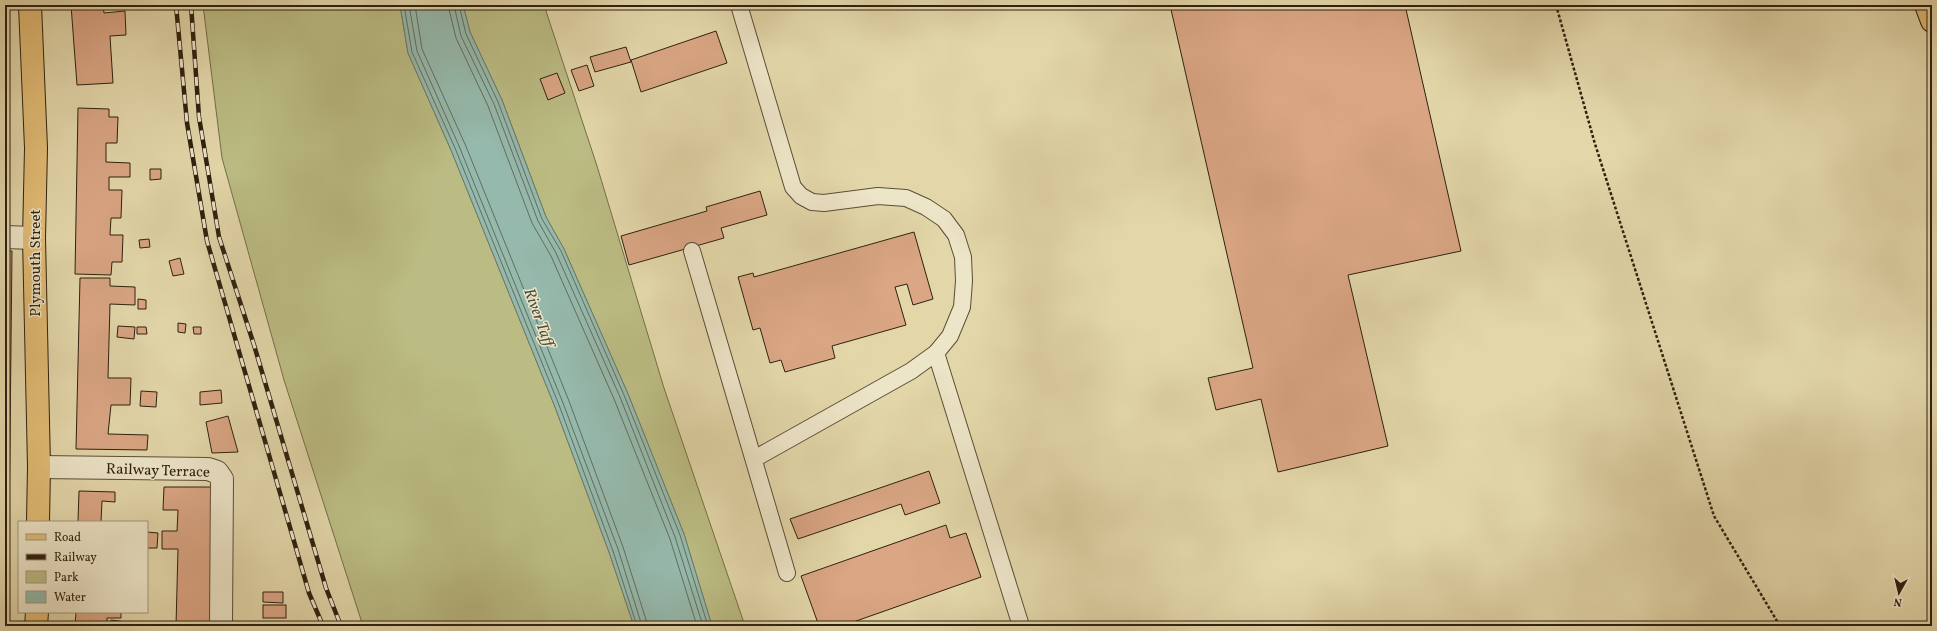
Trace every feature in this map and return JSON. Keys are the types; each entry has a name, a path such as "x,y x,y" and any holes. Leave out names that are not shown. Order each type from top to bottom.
{"main road":[{"name":"Plymouth Street","path":"30,5 36,148 34,238 39,467 38,521"},
{"path":"1926,5 1932,21"},
{"path":"36,613 36,626"}],"street":[{"path":"5,237 34,238"},
{"name":"Railway Terrace","path":"39,467 208,469 217,472 222,479 221,626"}],"lane":[{"path":"739,5 793,187 801,196 812,202 824,204 878,196 906,198 926,207 944,219 956,235 963,257 964,275 962,307 950,336 936,353 910,371 754,459"},
{"path":"692,251 787,573"},
{"path":"936,353 1021,626"}],"path":[{"path":"1556,5 1595,144 1714,516 1780,626"}],"green space":[{"path":"203,5 400,5 408,53 451,150 555,407 609,552 634,626 363,626 284,380 222,158"},
{"path":"463,5 544,5 597,166 664,388 745,626 712,626 684,534 628,394 564,249 546,217 502,100 470,32"}],"water":[{"name":"River Taff","path":"400,5 463,5 470,32 502,100 546,217 564,249 628,394 684,534 712,626 634,626 609,552 555,407 451,150 408,53"}],"building":[{"path":"71,5 103,5 104,13 125,11 126,35 110,36 113,83 77,85"},
{"path":"1170,5 1405,5 1461,251 1348,275 1388,446 1278,472 1261,399 1216,410 1208,378 1253,368"},
{"path":"5,15 9,215 5,215"},
{"path":"716,31 727,63 641,92 631,60"},
{"path":"626,47 631,62 595,72 590,57"},
{"path":"587,65 594,86 579,91 571,70"},
{"path":"557,73 565,93 548,100 540,79"},
{"path":"78,108 109,109 109,117 118,117 117,143 106,143 106,162 130,163 130,177 109,177 109,190 122,190 121,218 111,218 110,235 123,235 122,262 112,262 111,275 75,274"},
{"path":"150,169 161,169 161,179 150,180"},
{"path":"760,191 767,215 721,228 724,238 629,265 621,236 707,211 706,207"},
{"path":"914,232 933,299 913,305 907,284 895,287 906,325 832,346 835,358 785,372 781,360 770,363 760,328 753,330 738,277 753,273 754,277"},
{"path":"149,239 150,247 140,248 139,240"},
{"path":"5,251 12,251 8,626 5,626"},
{"path":"180,258 184,274 173,276 169,261"},
{"path":"80,278 110,278 110,286 135,287 135,305 110,304 108,378 131,378 130,405 111,405 108,434 148,435 147,450 76,449"},
{"path":"138,299 146,300 146,309 138,309"},
{"path":"178,323 186,324 185,333 178,332"},
{"path":"118,326 135,327 134,339 117,337"},
{"path":"137,327 146,327 147,334 137,334"},
{"path":"193,327 201,327 201,334 194,334"},
{"path":"221,390 222,403 200,405 200,392"},
{"path":"141,391 157,392 156,407 140,406"},
{"path":"228,416 238,452 212,453 206,422"},
{"path":"929,471 940,503 905,515 901,504 798,539 790,519"},
{"path":"164,487 212,487 210,626 176,626 178,549 162,549 162,531 177,531 178,510 163,510"},
{"path":"79,491 115,492 115,502 102,501 101,521 78,521"},
{"path":"946,525 950,538 966,533 981,577 842,626 819,626 801,576"},
{"path":"148,532 158,533 157,548 148,548"},
{"path":"263,592 283,592 283,603 263,602"},
{"path":"263,605 286,605 286,618 263,618"},
{"path":"76,613 121,613 121,618 107,618 107,626 75,626"},
{"path":"111,620 127,622 127,626 110,626"},
{"path":"263,622 288,622 288,626 263,626"}],"railway":[{"path":"176,5 187,123 207,241 309,593 323,626"},
{"path":"191,5 199,117 219,237 254,345 326,588 341,626"}]}
